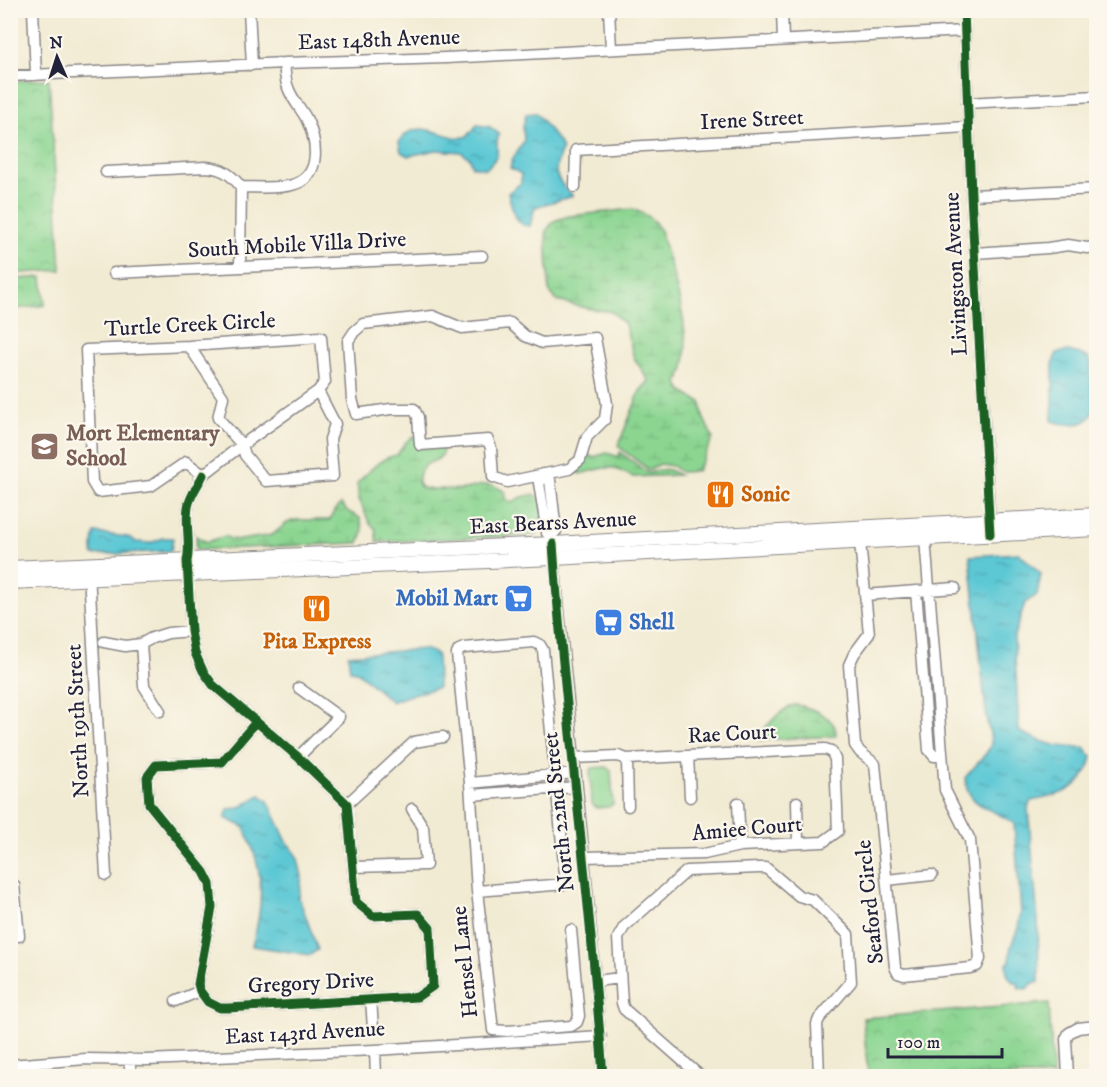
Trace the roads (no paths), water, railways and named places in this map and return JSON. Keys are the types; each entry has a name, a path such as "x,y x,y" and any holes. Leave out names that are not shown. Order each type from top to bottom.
{"main road":[{"name":"East Bearss Avenue","path":"553,545 860,542 925,538 989,527 1096,515"},
{"name":"East Bearss Avenue","path":"10,582 46,574 333,561 553,545 989,527 1096,529"},
{"name":"East Bearss Avenue","path":"10,568 46,574"}],"street":[{"path":"33,10 36,75"},
{"path":"249,10 252,65"},
{"path":"609,10 611,48"},
{"path":"782,10 783,40"},
{"name":"Livingston Avenue","path":"964,10 971,195 989,527"},
{"name":"East 148th Avenue","path":"10,76 446,58 965,31"},
{"path":"241,187 294,185 308,175 316,161 310,129 290,92 284,63"},
{"path":"967,103 1096,96"},
{"name":"Irene Street","path":"575,187 576,150 968,127"},
{"path":"106,172 214,168 228,173 241,187 240,266"},
{"path":"971,195 1096,189"},
{"path":"975,253 1068,245 1087,249 1096,247"},
{"name":"South Mobile Villa Drive","path":"114,273 482,256"},
{"path":"433,316 462,328 510,323 525,336 542,343 595,338 607,404 604,418 587,437 580,460 569,469 543,476 507,483 493,477 491,448 488,440 420,446 418,417 414,409 391,409 356,414 352,399 348,341 354,332 363,324 433,316"},
{"name":"Turtle Creek Circle","path":"203,475 186,462 151,486 98,492 92,482 86,350 189,346 321,336 325,382 318,391"},
{"path":"189,346 223,397 218,418 242,445 245,456 266,480 333,476 330,439 335,424 318,391 242,445 203,475 191,495 188,506 187,568 191,631 195,653 213,685 298,757 347,804 414,742 443,737"},
{"name":"North 22nd Street","path":"543,476 550,480 556,531 553,545 596,981 603,1077"},
{"name":"Seaford Circle","path":"860,542 868,634 849,665 855,745 860,752 873,761 876,768 895,967 898,973 904,975 977,966 980,959 970,840 946,795 925,538"},
{"name":"North 19th Street","path":"89,572 105,875"},
{"path":"865,590 916,591 955,588"},
{"path":"916,591 929,750 934,756 942,754"},
{"path":"105,642 125,646 141,644 168,633 191,631"},
{"name":"Hensel Lane","path":"477,891 566,884 543,650 534,642 464,648 457,654 470,783 477,891 493,1030 571,1026 577,1022 579,1016 571,930"},
{"path":"141,644 144,686 160,711"},
{"path":"298,757 339,717 299,688"},
{"path":"176,1001 200,991 199,976 212,907 211,891 204,872 149,804 147,777 156,765 222,762 256,722"},
{"name":"Rae Court","path":"556,775 574,766 619,762 627,759 825,749 831,751 835,759"},
{"path":"688,756 690,796"},
{"path":"627,759 628,806"},
{"name":"Amiee Court","path":"584,857 704,854 740,846 823,842 838,831 835,759"},
{"path":"470,783 556,775"},
{"path":"471,795 576,786"},
{"path":"797,802 798,843"},
{"path":"738,803 740,846"},
{"name":"Gregory Drive","path":"200,991 208,1002 220,1008 417,998 433,986 430,928 418,914 373,916 356,902 347,804"},
{"path":"353,867 426,865 423,827 412,810"},
{"path":"700,1077 624,1009 618,938 620,932 687,871 766,868 799,896 813,900 848,934 851,982 819,1019 819,1077"},
{"path":"887,880 932,875"},
{"path":"14,885 13,909 18,936"},
{"path":"596,981 620,978"},
{"path":"371,999 373,1028"},
{"path":"1068,1077 1066,1039 1069,1033 1078,1028 1096,1026"},
{"path":"493,1030 494,1043"},
{"name":"East 143rd Avenue","path":"10,1065 86,1059 147,1060 375,1050 601,1036"},
{"path":"375,1050 376,1077"},
{"path":"129,1059 130,1077"}],"water":[{"path":"536,113 559,142 562,150 557,165 557,176 573,196 535,207 530,226 523,225 515,217 508,193 521,183 521,174 510,168 513,158 524,141 523,127 526,114"},
{"path":"477,125 490,127 499,134 497,154 486,169 472,166 470,158 461,152 436,150 408,156 401,152 399,142 407,133 415,130 424,129 460,138 467,136"},
{"path":"1068,351 1090,359 1091,364 1093,411 1087,420 1075,424 1052,421 1054,360 1057,353"},
{"path":"95,533 128,537 136,542 150,543 163,538 173,538 171,551 93,555"},
{"path":"1019,553 1041,574 1037,595 1025,603 1014,636 1019,731 1050,744 1084,747 1092,757 1084,777 1077,784 1052,797 1031,801 1028,808 1038,921 1039,982 1033,983 1027,989 1019,988 1018,983 1012,981 1007,974 1010,949 1021,912 1014,824 976,802 967,788 965,778 984,756 991,743 970,556"},
{"path":"424,649 437,654 438,688 392,702 356,671 350,670 348,655"},
{"path":"260,795 268,801 287,842 297,855 302,876 299,898 318,950 310,955 252,946 259,914 259,871 244,827 225,818 228,809 239,808"}],"place":[{"name":"Mort Elementary School","path":"45,446"},
{"name":"Sonic","path":"720,494"},
{"name":"Mobil Mart","path":"519,598"},
{"name":"Pita Express","path":"317,609"},
{"name":"Shell","path":"608,622"}]}
